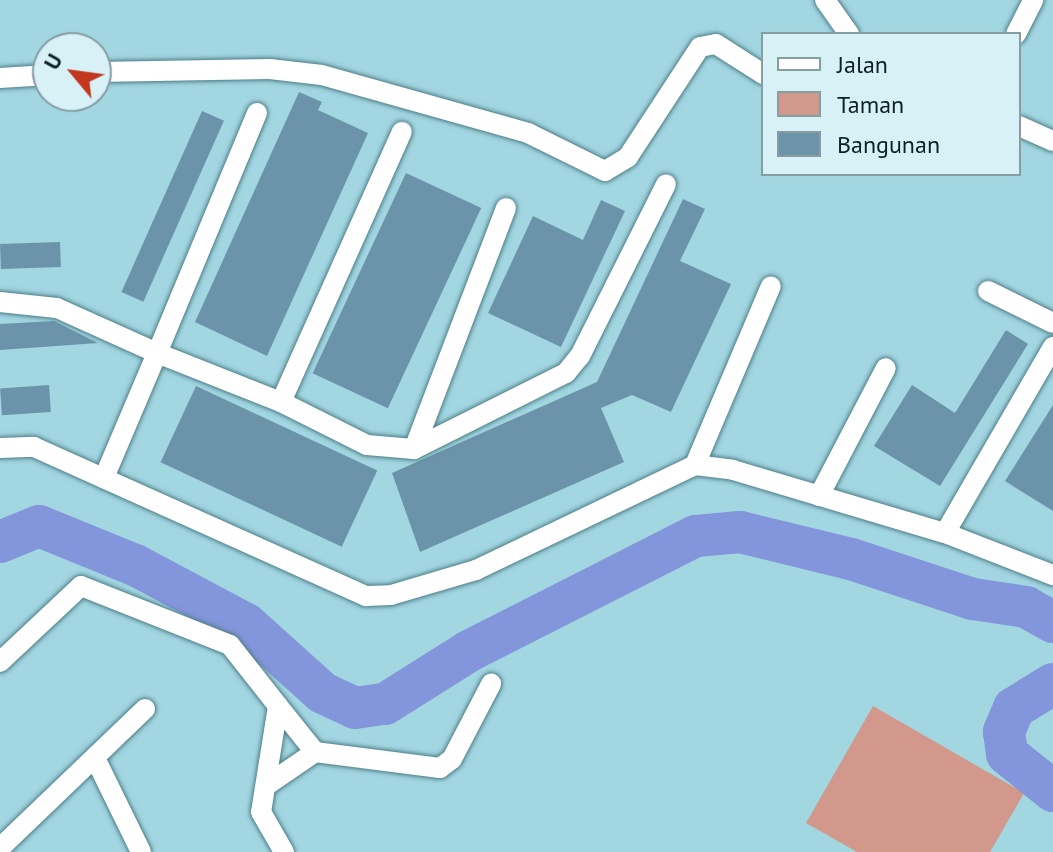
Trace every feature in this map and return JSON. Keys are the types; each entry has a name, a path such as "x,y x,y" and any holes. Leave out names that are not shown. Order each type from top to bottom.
{"street":[{"path":"825,0 848,32"},
{"path":"1017,32 1033,0"},
{"path":"112,72 270,69 322,75 528,133 605,171 628,157 700,47 716,44 761,73"},
{"path":"0,78 32,76"},
{"path":"104,478 257,113"},
{"path":"1021,127 1053,141"},
{"path":"281,402 402,132"},
{"path":"0,302 57,308 157,353 281,402 367,445 414,449 574,366 666,184"},
{"path":"414,449 506,208"},
{"path":"695,465 771,286"},
{"path":"988,291 1053,323"},
{"path":"945,533 1053,347"},
{"path":"819,496 886,368"},
{"path":"0,448 34,447 366,596 391,595 476,570 695,465 733,470 945,533 1053,575"},
{"path":"0,662 66,595 86,586 230,645 315,752"},
{"path":"267,785 315,752 440,768 452,759 491,684"},
{"path":"278,706 261,812 284,852"},
{"path":"0,848 96,760 145,709"},
{"path":"96,760 141,852"}],"green space":[{"path":"873,706 1024,793 990,852 857,852 806,823"}],"building":[{"path":"299,92 322,102 318,110 368,133 267,356 195,322"},
{"path":"202,111 224,121 143,302 121,292"},
{"path":"406,173 481,208 388,408 313,373"},
{"path":"683,199 705,209 680,261 731,284 671,412 632,395 601,408 624,462 420,552 392,473 597,382"},
{"path":"601,200 625,211 561,347 488,313 533,216 583,240"},
{"path":"60,242 61,267 1,269 0,244"},
{"path":"54,321 98,343 0,350 0,324"},
{"path":"1006,330 1028,344 940,486 874,446 912,385 955,413"},
{"path":"49,385 51,412 2,415 0,388"},
{"path":"196,386 377,471 342,547 161,462"},
{"path":"1053,405 1053,511 1005,481"}],"waterway":[{"path":"0,542 39,526 137,566 246,624 323,693 355,708 385,704 469,651 696,536 740,532 851,559 973,599 1026,607 1053,622"},
{"path":"1053,684 1014,708 1004,732 1007,754 1053,791"}]}
